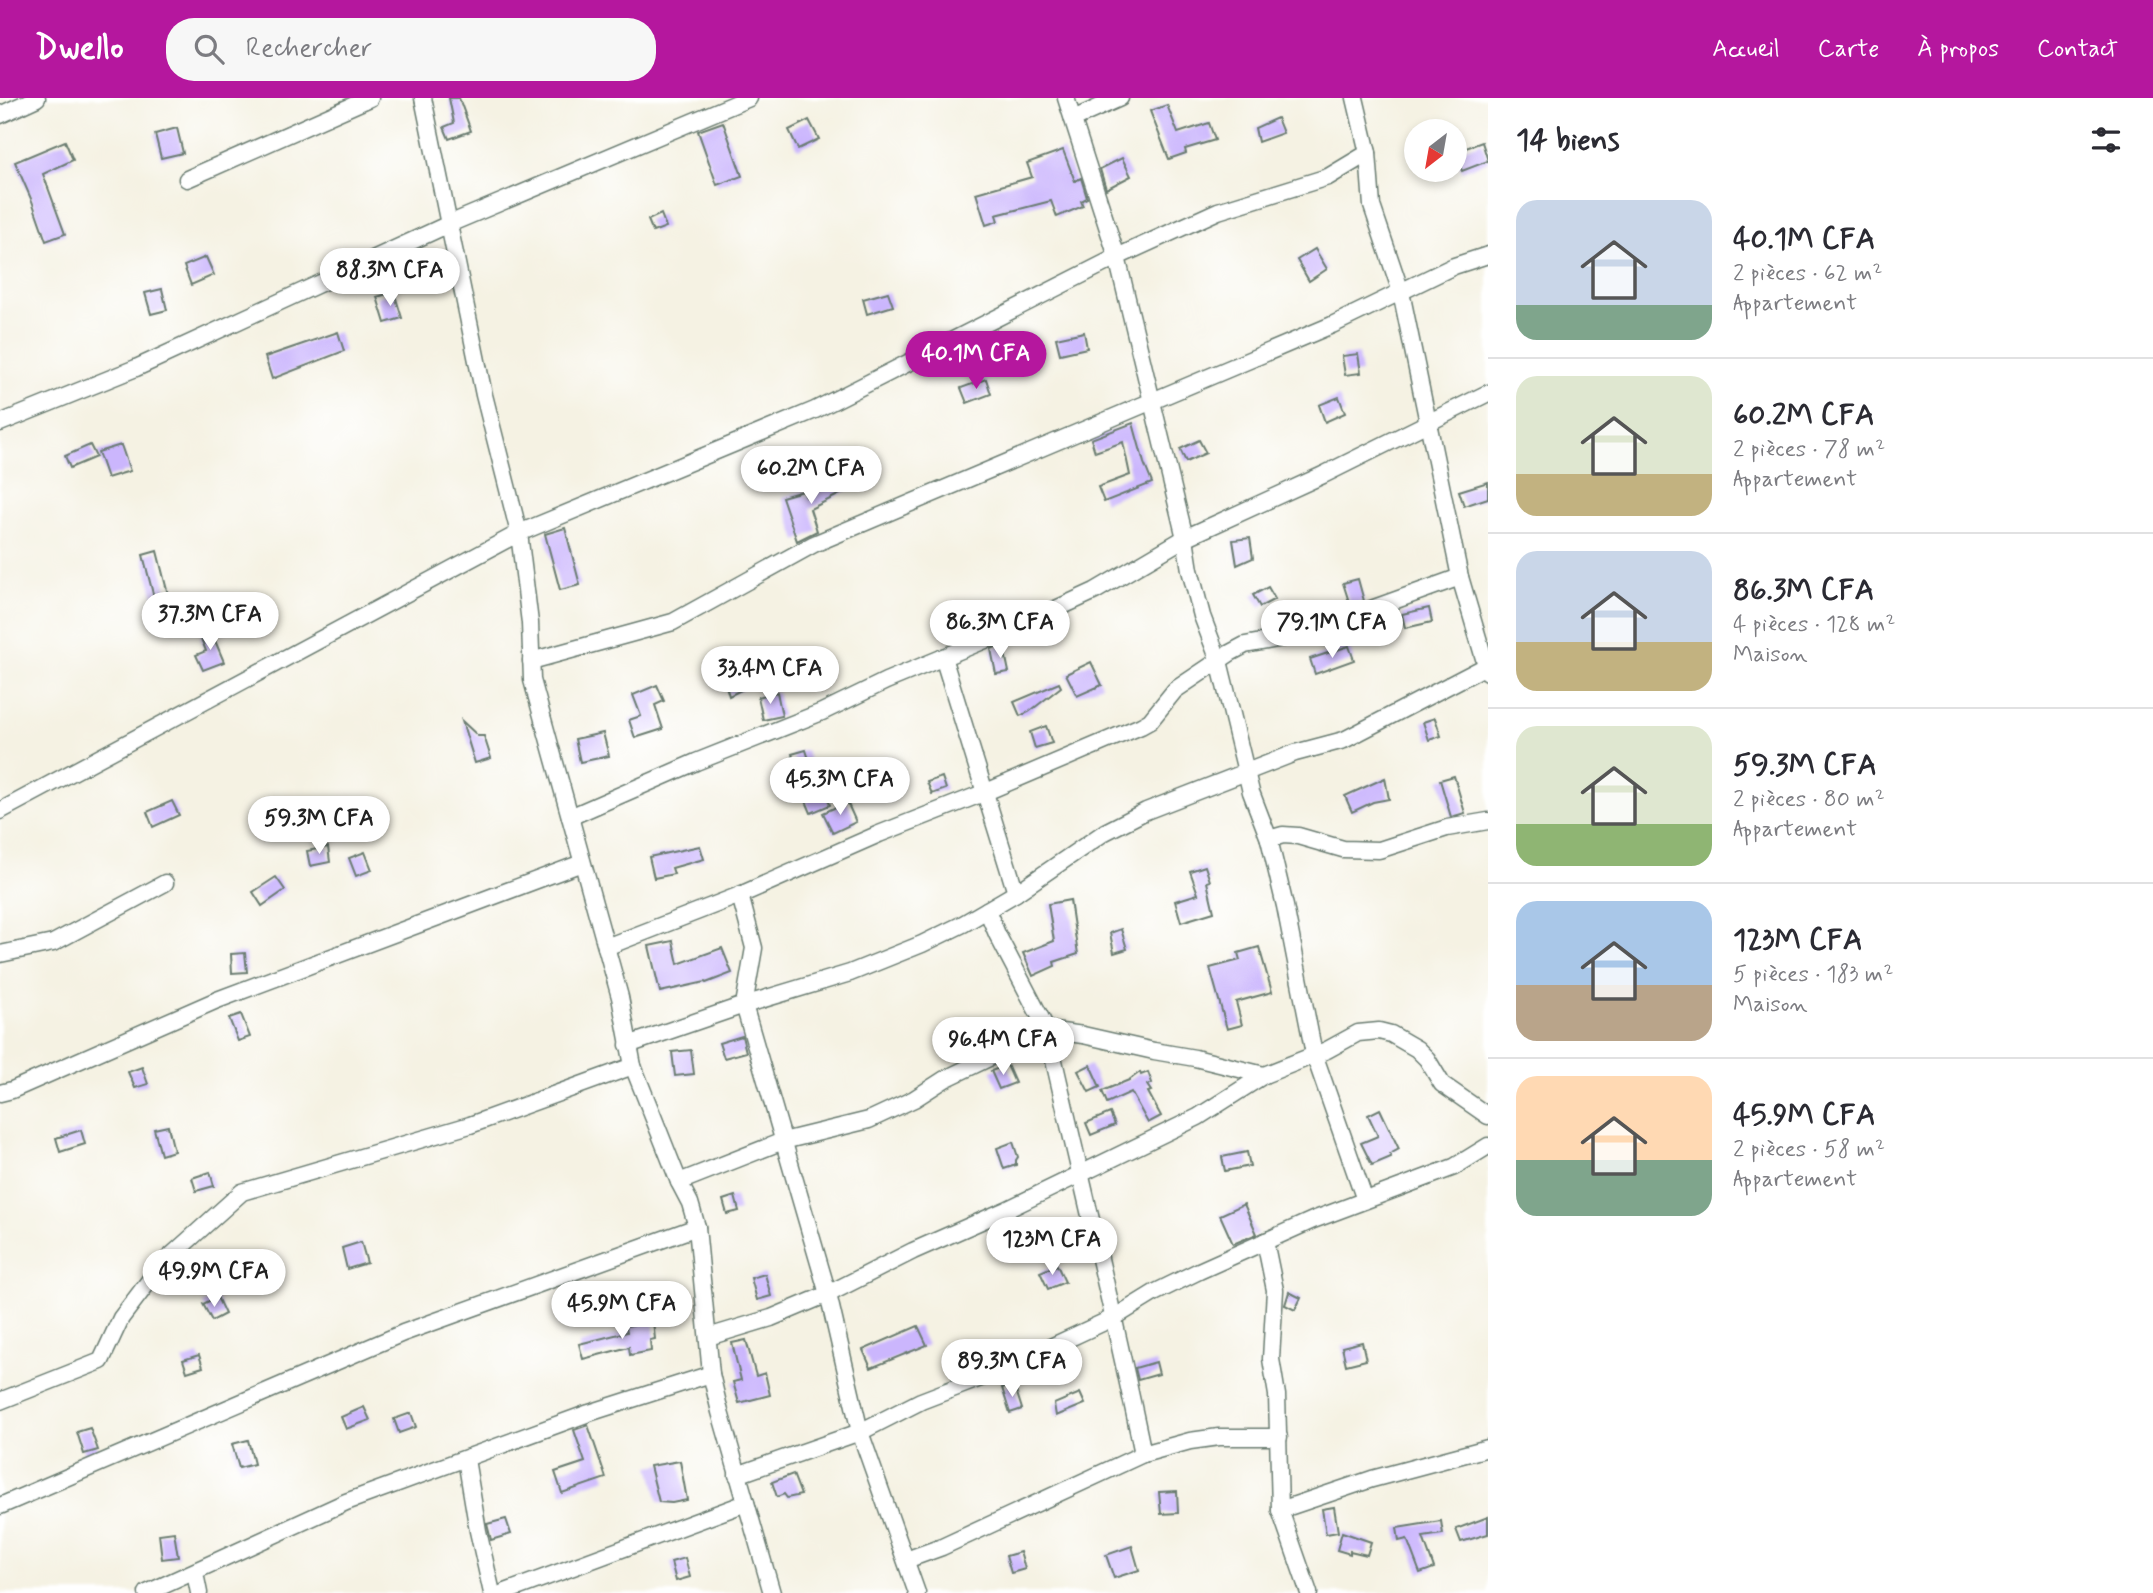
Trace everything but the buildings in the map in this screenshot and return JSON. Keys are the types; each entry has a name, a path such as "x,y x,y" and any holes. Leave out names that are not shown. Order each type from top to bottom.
{"street":[{"path":"0,115 37,98"},
{"path":"187,179 370,98"},
{"path":"423,98 484,395 519,533 530,623 532,680 620,997 633,1066 690,1203 697,1227 712,1374 737,1475 772,1593"},
{"path":"0,423 136,368 449,224 749,98"},
{"path":"1066,98 1117,257 1202,616 1219,661 1251,792 1269,839 1285,905 1314,1054 1365,1200"},
{"path":"1073,119 1120,98"},
{"path":"628,1045 744,1005 850,973 922,944 988,910 1105,832 1146,811 1295,753 1344,740 1487,668 1460,576 1401,292 1372,206 1368,152 1355,98"},
{"path":"0,811 519,533 815,410 1117,257 1218,211 1328,177 1368,152"},
{"path":"531,661 673,622 814,544 1332,325 1454,267 1488,255"},
{"path":"570,817 696,762 822,712 886,681 1095,591 1185,538 1429,424 1488,393"},
{"path":"606,947 740,895 879,834 1141,726 1150,721 1175,690 1245,645 1299,635 1460,576"},
{"path":"943,657 1016,893"},
{"path":"1269,839 1283,835 1298,836 1343,849 1379,850 1447,828 1488,821"},
{"path":"0,1093 218,1000 583,863"},
{"path":"0,954 53,943 165,883"},
{"path":"740,895 754,948 744,1005 828,1294 860,1432 917,1593"},
{"path":"988,910 997,934 1048,1030 1115,1317 1143,1454"},
{"path":"679,1182 783,1141 869,1120 945,1079 1048,1030 1083,1035 1264,1075"},
{"path":"708,1337 771,1318 828,1294 913,1251 1006,1210 1198,1117 1264,1075 1327,1050 1358,1033 1379,1031 1391,1034 1417,1049 1443,1084 1488,1116"},
{"path":"0,1401 101,1361 121,1318 162,1264 242,1192 470,1125 633,1066"},
{"path":"737,1475 860,1432 921,1401 999,1371 1115,1317 1154,1293 1265,1241 1454,1167 1488,1146"},
{"path":"0,1506 403,1333 697,1227"},
{"path":"1265,1241 1275,1290 1271,1359 1277,1395 1280,1510 1309,1593"},
{"path":"147,1593 346,1502 589,1413 712,1374"},
{"path":"906,1560 942,1548 1143,1454 1190,1441 1219,1437 1279,1437"},
{"path":"1280,1510 1372,1479 1488,1448"},
{"path":"466,1459 492,1593"},
{"path":"503,1593 746,1503"},
{"path":"194,1573 199,1593"}]}
